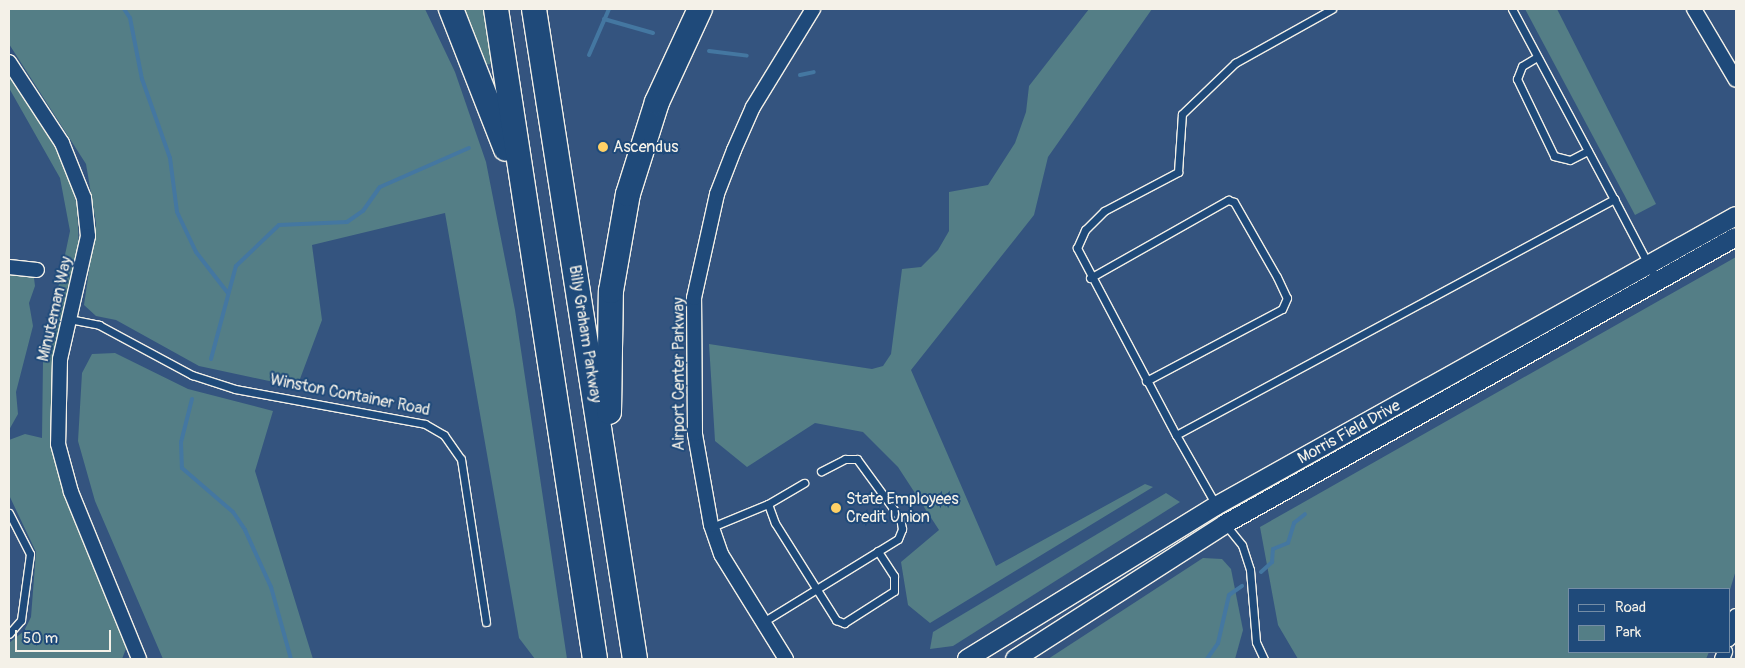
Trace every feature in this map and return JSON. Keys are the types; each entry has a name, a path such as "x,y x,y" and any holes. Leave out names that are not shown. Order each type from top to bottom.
{"highway":[{"path":"451,9 503,138 539,297"},
{"path":"496,9 595,659"},
{"name":"Billy Graham Parkway","path":"534,9 635,659"},
{"path":"615,528 608,355 619,237 657,102 700,9"}],"street":[{"name":"Airport Center Parkway","path":"787,657 721,554 712,527 695,434 694,298 717,194 734,150 753,108 813,9"},
{"path":"1694,9 1736,80"},
{"name":"Minuteman Way","path":"9,62 62,142 84,198 86,255 68,319 57,388 63,470 139,659"},
{"name":"Morris Field Drive","path":"967,659 1216,506 1736,216"},
{"name":"Morris Field Drive","path":"1015,659 1225,524 1736,237"},
{"path":"9,267 37,270"},
{"path":"1216,506 1225,524"},
{"path":"1730,636 1736,616"}],"lane":[{"path":"1216,506 1090,278 1077,248 1084,230 1104,211 1178,172 1182,114 1235,63 1332,9"},
{"path":"1512,9 1657,282"},
{"path":"1537,57 1522,66 1517,79 1554,156 1570,160 1588,151"},
{"path":"1176,435 1614,199"},
{"path":"1090,278 1228,200 1234,202 1277,277 1287,298 1282,309 1146,381"},
{"name":"Winston Container Road","path":"68,319 99,325 192,375 235,389 425,424 444,435 461,458 486,622"},
{"path":"763,622 898,539 900,518 857,459 845,459 821,471"},
{"path":"712,527 768,504 804,482"},
{"path":"768,504 836,620 844,623 894,591 894,576 878,551"},
{"path":"9,513 30,554 21,620 9,634"},
{"path":"1225,524 1242,545 1250,570 1256,642 1264,659"},
{"path":"9,531 19,532"}],"green space":[{"path":"9,9 425,9 455,72 486,162 515,310 567,659 535,659 519,638 445,213 312,245 322,320 297,387 199,366 116,320 96,316 84,305 96,223 86,164 9,44"},
{"path":"460,9 483,9 492,64 483,65"},
{"path":"1089,9 1152,9 1048,157 1034,215 911,370 996,566 1145,484 1153,487 930,623 908,605 901,562 939,530 898,467 863,432 815,423 747,467 715,441 709,344 872,369 883,366 891,354 902,269 921,267 938,250 949,231 949,192 988,185 1015,143 1026,112 1029,86"},
{"path":"1525,9 1557,9 1656,204 1635,215"},
{"path":"9,74 59,152 77,204 79,250 54,352 51,440 64,494 127,646 122,659 9,659 9,643 24,631 31,617 36,552 9,495 9,440 25,434 42,438 43,360 70,231 60,178 9,88"},
{"path":"1736,257 1736,570 1730,590 1730,588 1568,588 1568,653 1709,653 1706,659 1298,659 1278,625 1260,527"},
{"path":"9,275 34,278 35,286 29,303 33,326 16,392 18,414 9,430"},
{"path":"115,353 188,389 273,411 255,471 313,659 163,659 95,501 78,441 82,373 92,354"},
{"path":"1166,493 1180,502 953,646 930,649 933,632"},
{"path":"1203,558 1222,559 1231,569 1243,630 1235,659 1048,659"}],"waterway":[{"path":"124,9 130,18 142,79 170,158 177,212 196,252 227,292"},
{"path":"589,55 609,9"},
{"path":"604,19 653,33"},
{"path":"709,51 747,56"},
{"path":"800,75 814,72"},
{"path":"211,359 236,266 279,225 347,222 363,211 380,187 469,148"},
{"path":"192,399 181,442 182,468 233,512 245,530 271,587 291,659"},
{"path":"1261,572 1272,562 1273,549 1288,543 1294,523 1305,514"},
{"path":"1207,659 1218,643 1229,595 1242,586"}],"place":[{"name":"Ascendus","path":"603,147"},
{"name":"State Employees Credit Union","path":"836,508"}]}
